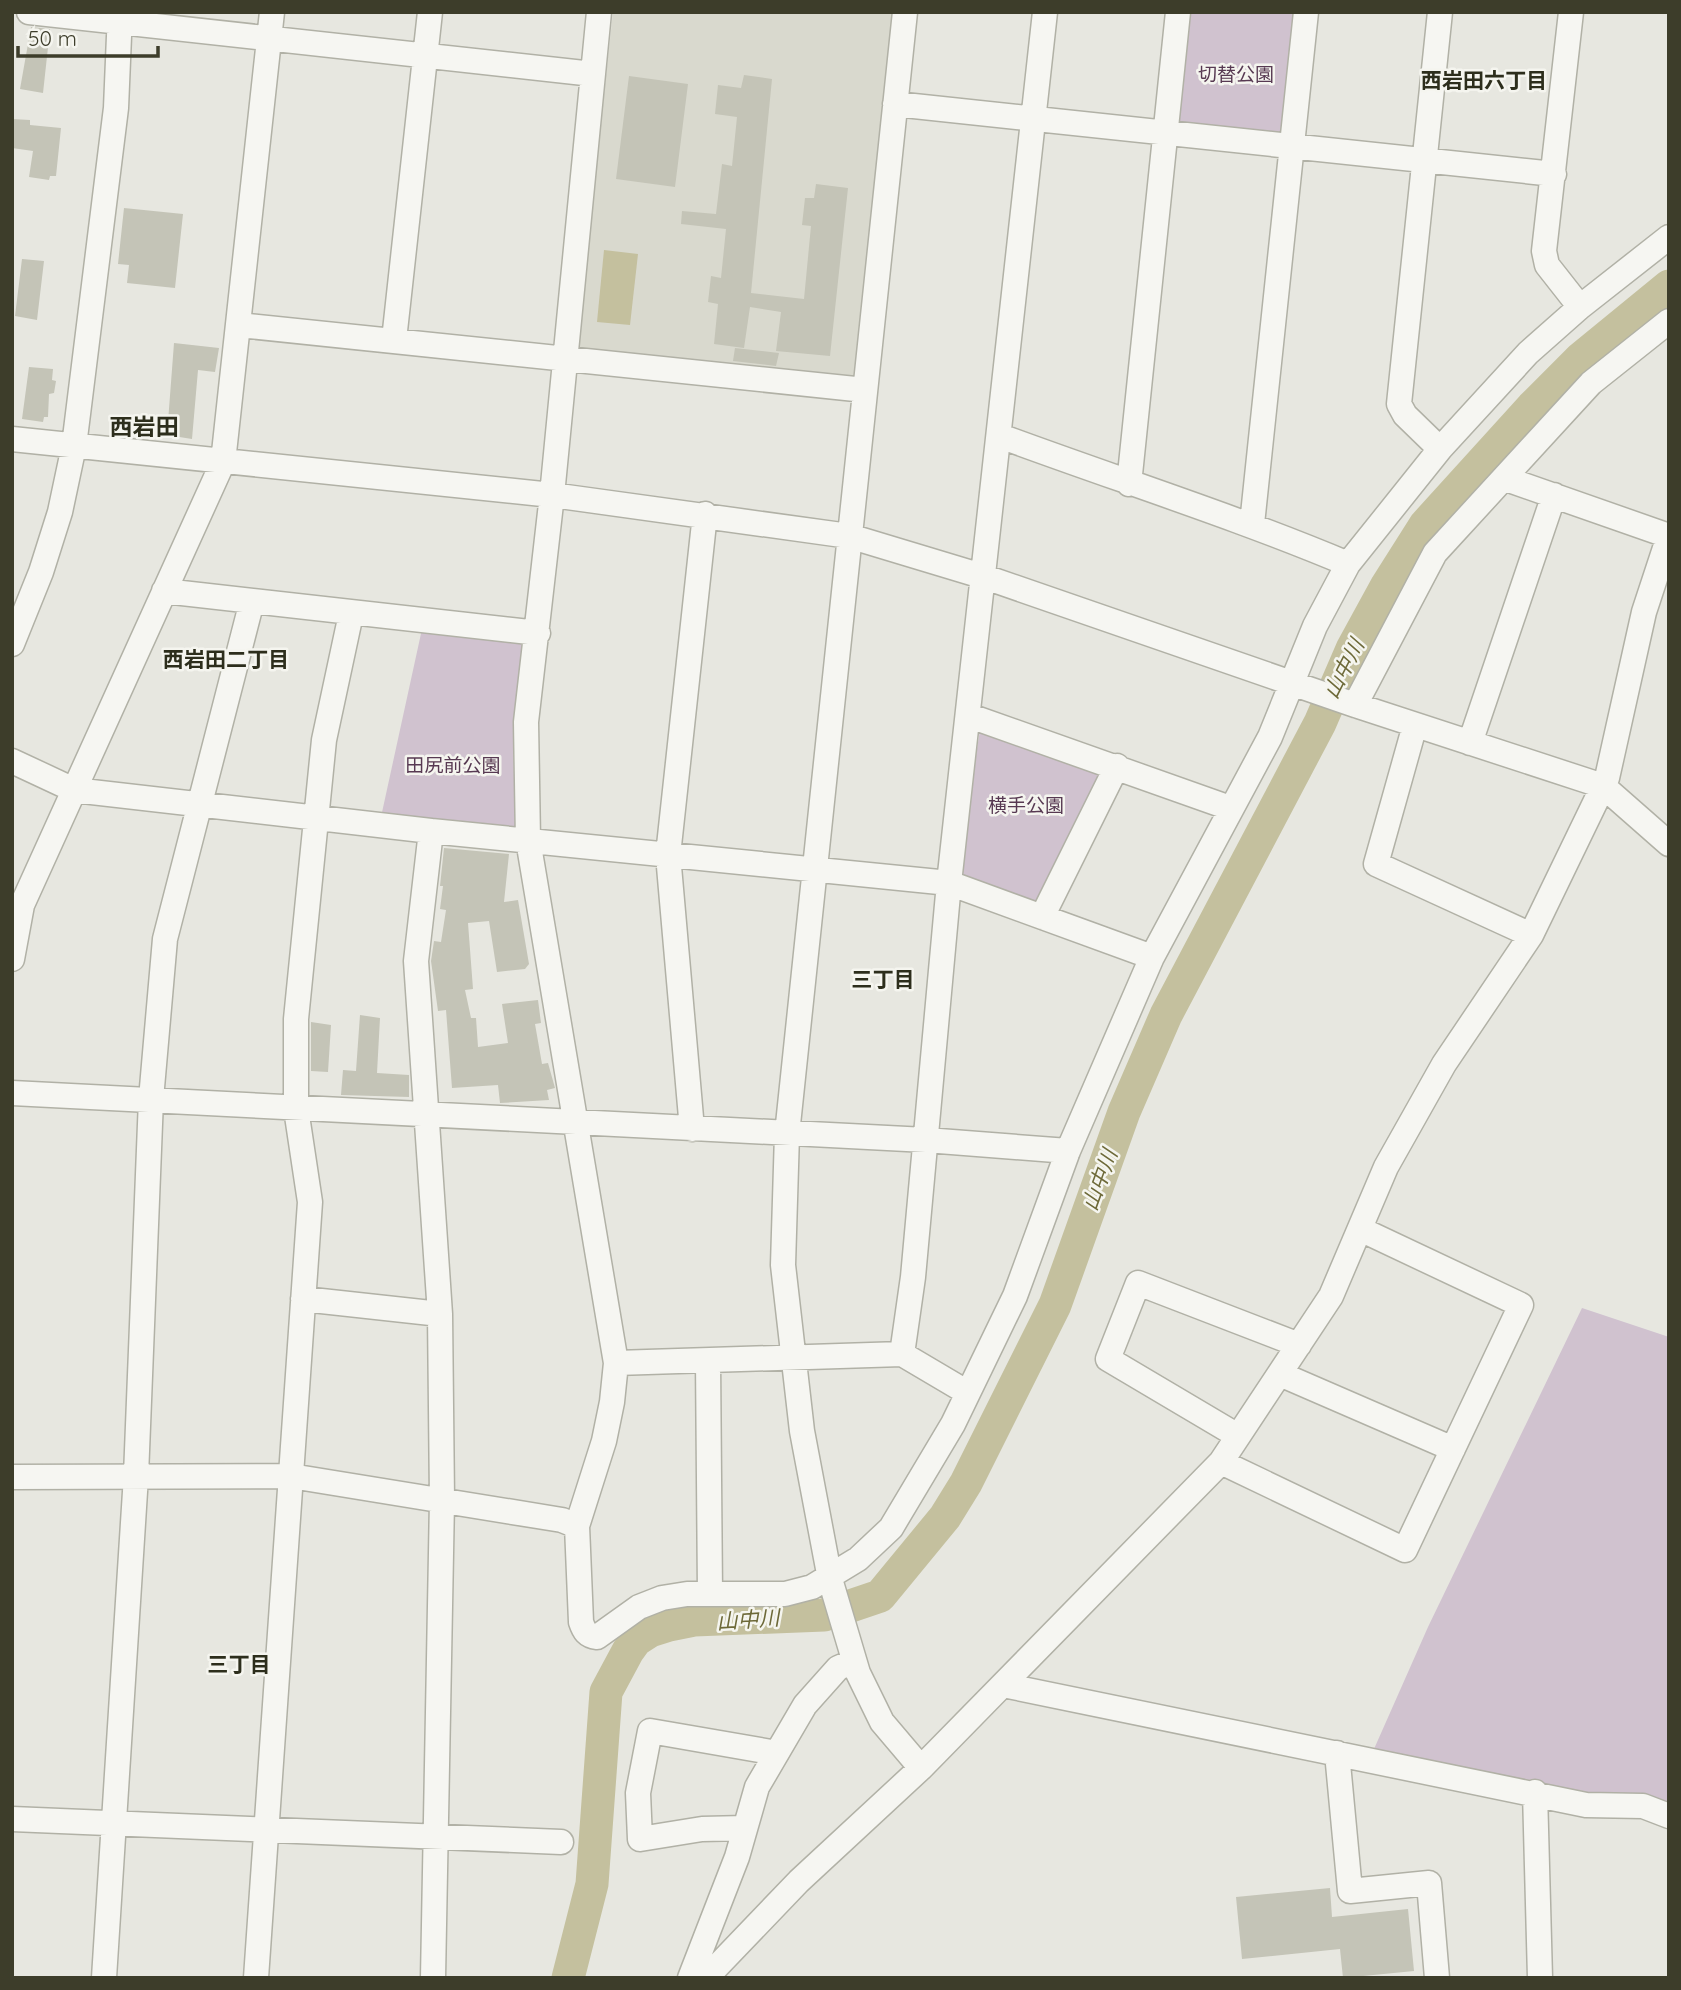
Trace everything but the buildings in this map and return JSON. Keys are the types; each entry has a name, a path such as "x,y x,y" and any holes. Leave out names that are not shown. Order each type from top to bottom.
{"street":[{"path":"29,12 120,17 269,38 593,74"},
{"path":"12,959 22,905 223,461 272,12"},
{"path":"394,340 430,12"},
{"path":"600,12 538,633 526,722 528,840 616,1363 604,1441 577,1526 581,1622 584,1631 592,1637 597,1637 639,1607 662,1598 710,1594 785,1594 830,1579 891,1528 953,1424 1015,1297 1068,1151 1152,957 1270,737 1296,684 1315,626 1348,564 1440,449 1528,353 1580,307 1669,237"},
{"path":"905,12 787,1134 783,1265 802,1432 830,1579 854,1661 882,1722 921,1769"},
{"path":"902,1354 926,1140 950,883 1045,12"},
{"path":"1129,484 1178,12"},
{"path":"1252,524 1306,12"},
{"path":"1440,12 1399,404 1405,415 1440,449"},
{"path":"1571,12 1545,258 1547,265 1580,307"},
{"path":"12,644 41,572 60,512 74,446 116,108 120,17"},
{"path":"895,104 1553,174"},
{"path":"1352,704 1435,553 1506,479 1591,383 1669,321"},
{"path":"239,325 865,390"},
{"path":"1000,436 1129,484 1252,524 1348,564"},
{"path":"12,439 552,495 705,514 849,536 985,577 1352,704 1603,786 1669,844"},
{"path":"706,1978 799,1881 921,1769 1221,1462 1331,1296 1386,1167 1444,1064 1531,935 1607,778 1644,612 1669,536 1506,479"},
{"path":"1470,743 1554,495"},
{"path":"692,1129 668,855 705,514"},
{"path":"164,591 538,633"},
{"path":"104,1978 136,1476 151,1099 165,939 252,601"},
{"path":"256,1978 310,1202 296,1109 296,1018 324,740 351,614"},
{"path":"970,716 1230,808"},
{"path":"1415,725 1376,864 1531,935"},
{"path":"12,761 74,790 431,831 950,883 1152,957"},
{"path":"1042,917 1117,766"},
{"path":"431,831 416,961 440,1314 442,1500 433,1978"},
{"path":"12,1093 926,1140 1068,1151"},
{"path":"1221,1462 1405,1550 1521,1305 1360,1229"},
{"path":"1238,1436 1108,1359 1138,1283 1299,1345"},
{"path":"303,1299 440,1314"},
{"path":"616,1363 902,1354 968,1393"},
{"path":"708,1361 710,1594"},
{"path":"1280,1374 1453,1450"},
{"path":"12,1476 291,1476 562,1520 577,1526"},
{"path":"690,1978 745,1828 757,1787 805,1705 838,1668 854,1661"},
{"path":"1003,1685 1535,1792 1586,1805 1643,1806 1669,1816"},
{"path":"745,1828 702,1829 640,1839 638,1793 650,1731 777,1753"},
{"path":"1337,1753 1350,1892 1429,1883 1437,1978"},
{"path":"1535,1792 1540,1978"},
{"path":"12,1819 561,1842"}],"shaded area":[{"path":"613,12 893,12 856,380 582,353 577,340"},
{"path":"604,250 638,254 630,325 597,322"}],"green space":[{"name":"切替公園","path":"1184,12 1300,12 1287,137 1174,125"},
{"name":"田尻前公園","path":"422,629 518,640 523,646 513,724 515,829 381,817"},
{"name":"横手公園","path":"980,730 1104,771 1041,903 957,875"},
{"path":"1582,1308 1669,1337 1669,1807 1582,1798 1374,1749 1428,1627"}],"waterway":[{"name":"山中川","path":"568,1978 592,1884 606,1692 628,1651 636,1640 650,1631 669,1625 694,1620 824,1615 880,1596 945,1517 966,1483 1055,1305 1124,1112 1166,1015 1320,723 1352,649 1387,585 1425,525 1532,407 1581,358 1669,286"}],"district":[{"name":"西岩田六丁目","path":"1484,81"},
{"name":"西岩田","path":"144,427"},
{"name":"西岩田二丁目","path":"226,660"},
{"name":"三丁目","path":"883,980"},
{"name":"三丁目","path":"239,1665"}]}
